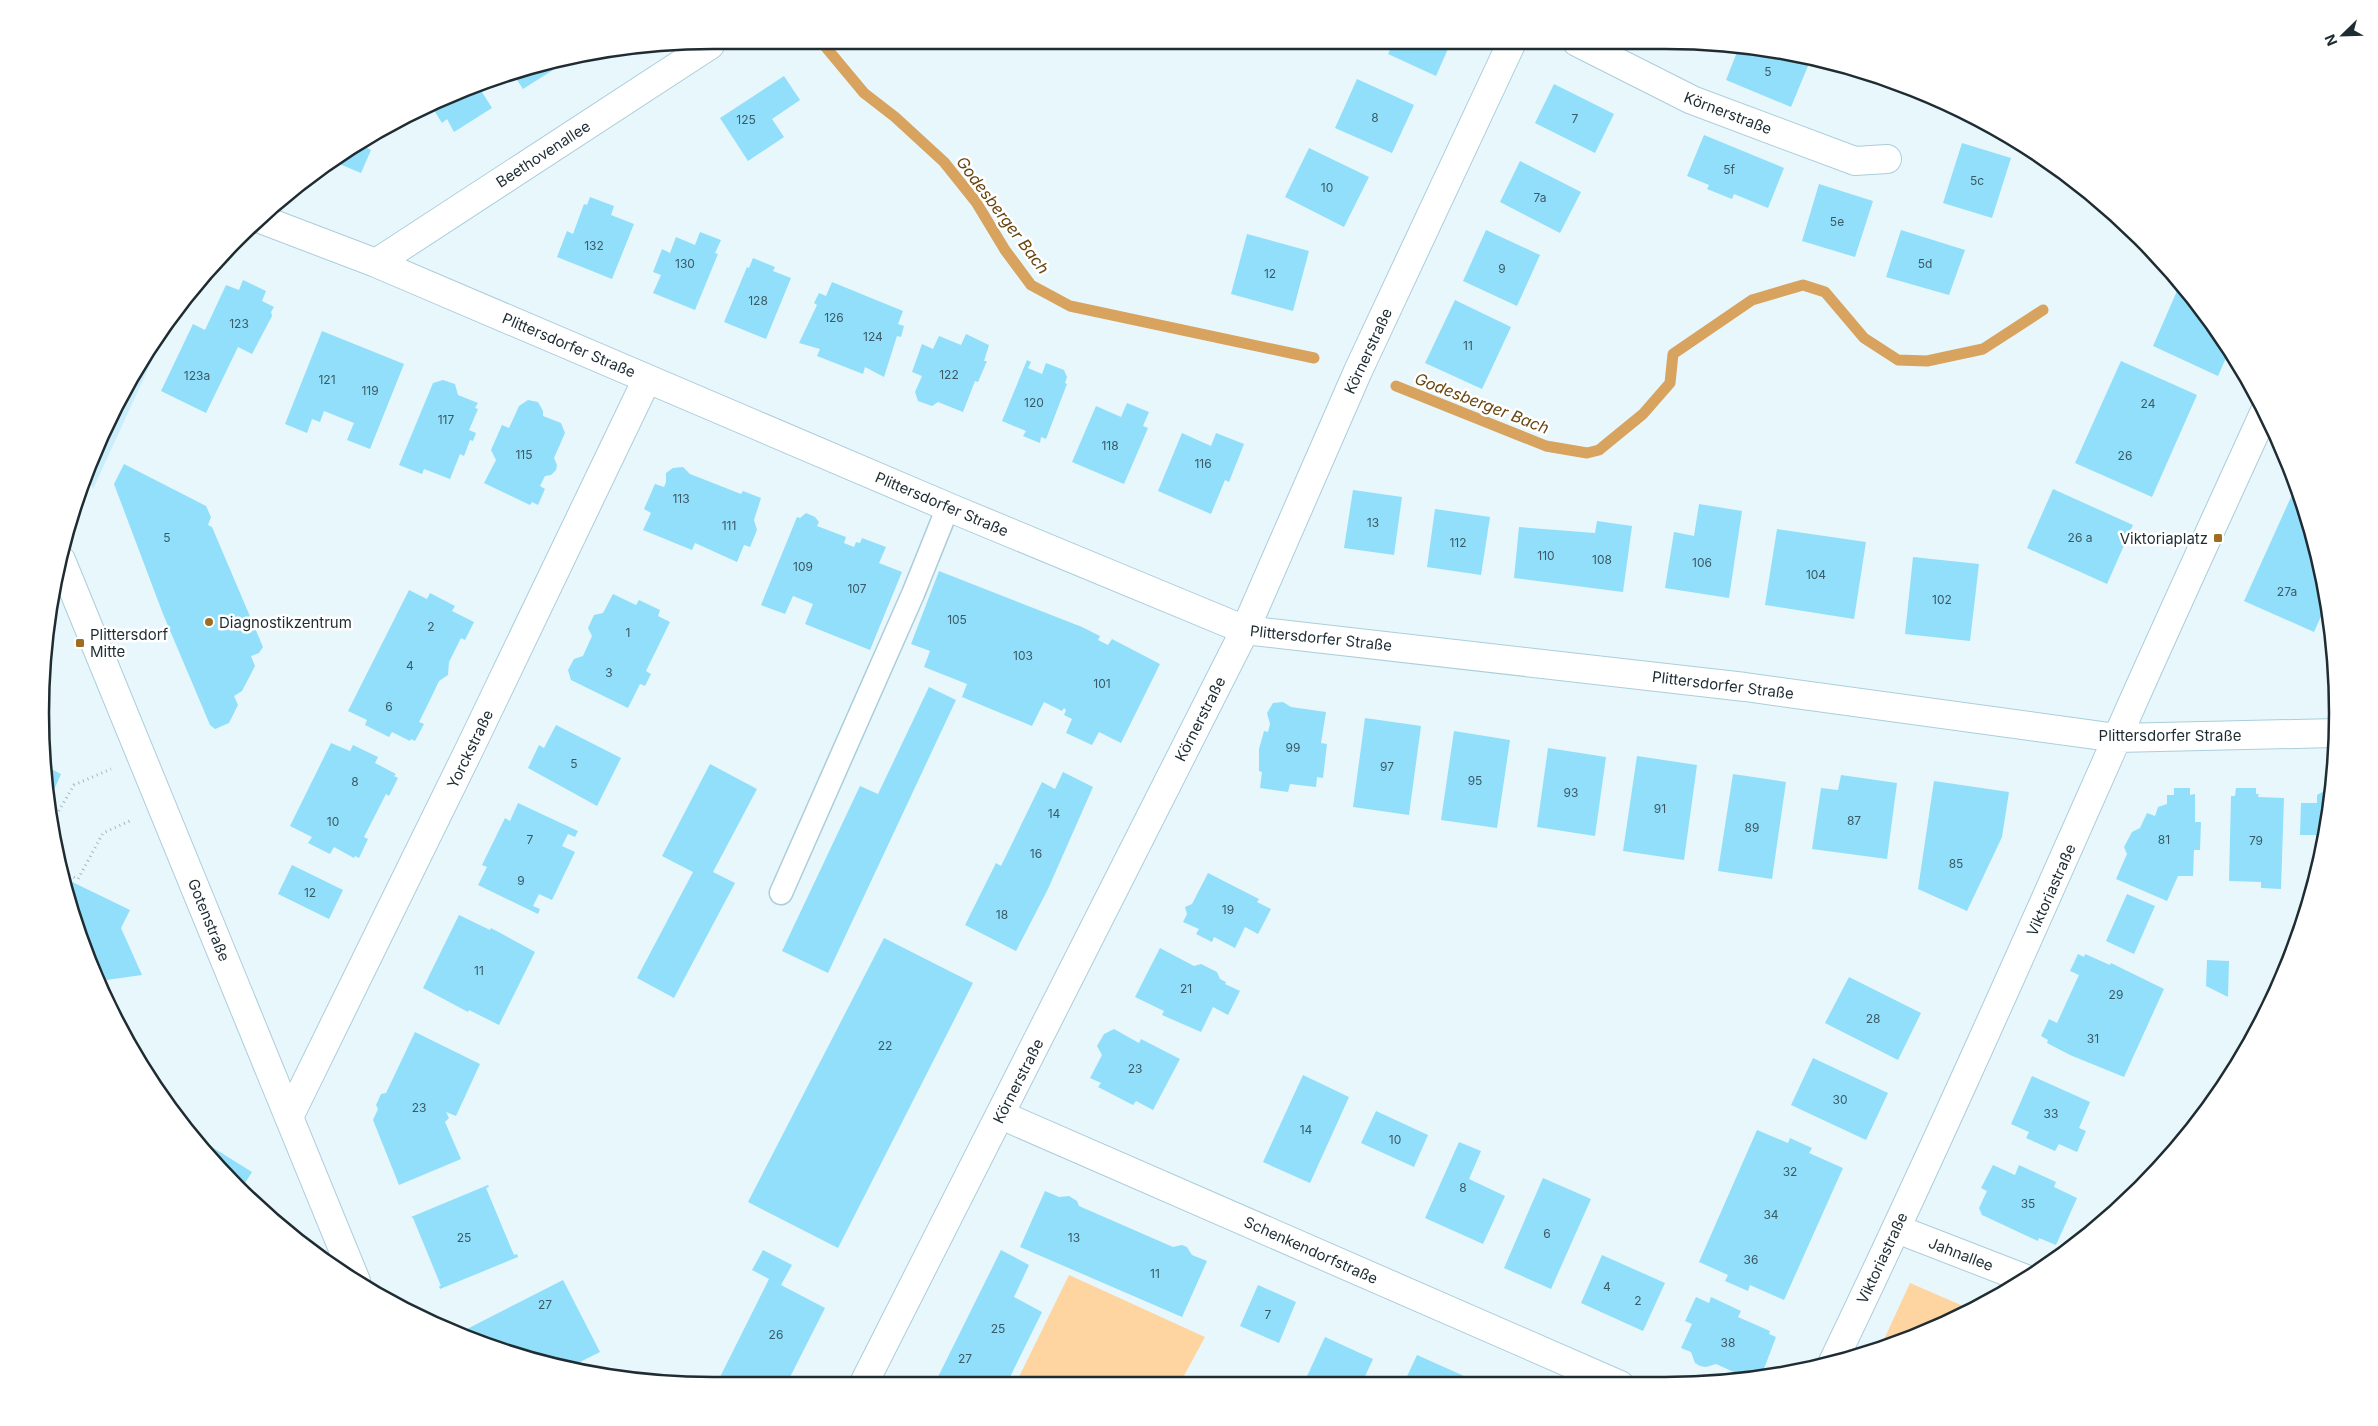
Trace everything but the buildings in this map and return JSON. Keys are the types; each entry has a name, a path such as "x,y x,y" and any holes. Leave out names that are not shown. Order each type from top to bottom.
{"street":[{"name":"Beethovenallee","path":"376,263 705,49"},
{"name":"Körnerstraße","path":"867,1377 1001,1115 1245,630 1358,371 1509,49"},
{"name":"Körnerstraße","path":"1590,49 1692,100 1855,161 1887,159"},
{"name":"Plittersdorfer Straße","path":"267,221 376,263 948,507 1245,630 1735,686 2117,738 2329,733"},
{"name":"Yorckstraße","path":"289,1117 470,748 647,379"},
{"name":"Viktoriastraße","path":"1836,1355 1897,1229 2261,419"},
{"name":"Gotenstraße","path":"65,569 351,1270"},
{"name":"Schenkendorfstraße","path":"1001,1115 1604,1377"},
{"name":"Jahnallee","path":"1897,1229 2018,1275"}],"lane":[{"path":"781,893 913,594 948,507"}],"path":[{"path":"57,814 74,785 142,756"},
{"path":"69,875 78,879 102,832 163,808"}],"shaded area":[{"path":"155,353 93,489 90,482 117,419"},
{"path":"1069,1275 1205,1337 1183,1377 1019,1377"},
{"path":"1910,1283 1964,1306 1919,1327 1884,1340"}],"waterway":[{"name":"Godesberger Bach","path":"827,49 864,93 895,117 944,162 976,202 1005,250 1031,285 1070,306 1314,358"},
{"name":"Godesberger Bach","path":"1396,386 1546,446 1587,453 1599,450 1643,414 1670,383 1673,354 1752,300 1803,285 1825,292 1864,338 1898,360 1927,361 1983,349 2043,310"}],"place":[{"name":"Viktoriaplatz","path":"2218,538"},
{"name":"Diagnostikzentrum","path":"209,622"},
{"name":"Plittersdorf Mitte","path":"80,643"}]}
